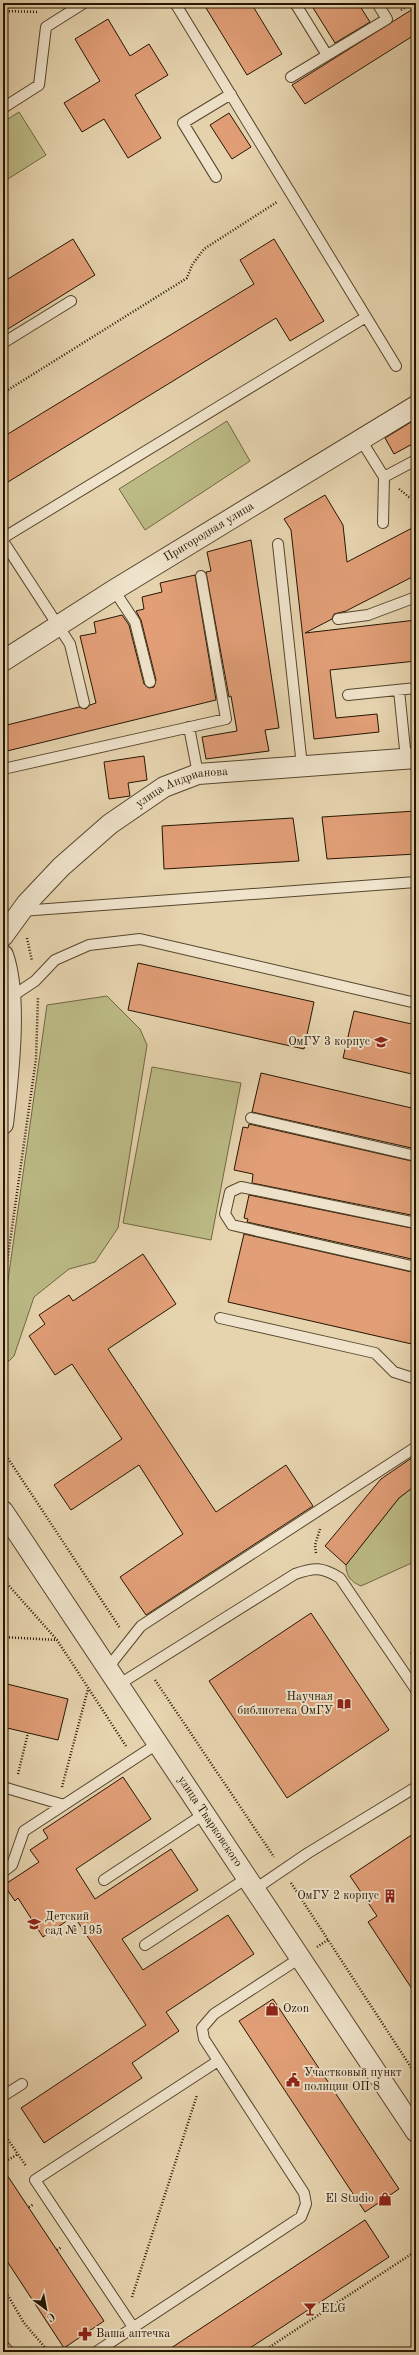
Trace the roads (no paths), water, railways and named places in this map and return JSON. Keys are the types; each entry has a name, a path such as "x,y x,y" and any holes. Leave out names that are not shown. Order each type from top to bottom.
{"street":[{"name":"Пригородная улица","path":"3,661 114,590 416,406"},
{"name":"улица Андрианова","path":"3,936 18,918 21,911 61,867 110,824 164,787 198,774 411,758"},
{"path":"3,955 11,997 3,1124"},
{"name":"улица Тварковского","path":"3,1511 416,2132"}],"lane":[{"path":"3,108 39,85 46,27 84,3"},
{"path":"175,3 396,366"},
{"path":"295,3 327,55"},
{"path":"291,77 387,19 377,3"},
{"path":"216,177 183,123 231,94"},
{"path":"3,343 71,300"},
{"path":"3,538 366,317"},
{"path":"361,440 384,477 384,523"},
{"path":"384,477 416,460"},
{"path":"3,541 70,644 84,703"},
{"path":"278,544 302,766"},
{"path":"3,769 226,719 201,576"},
{"path":"114,590 135,622 150,682"},
{"path":"338,619 368,614 416,597"},
{"path":"348,695 416,688"},
{"path":"399,690 411,758"},
{"path":"190,727 198,774"},
{"path":"21,911 416,882"},
{"path":"11,997 35,981 55,960 68,954 89,945 140,939 416,1003"},
{"path":"251,1118 416,1156"},
{"path":"416,1223 241,1187 230,1192 225,1214 232,1225 416,1266"},
{"path":"220,1318 375,1353 394,1372 416,1379"},
{"path":"416,1447 141,1626 114,1660 114,1678 295,1574 317,1569 328,1570 340,1578 416,1690"},
{"path":"3,1872 12,1865 24,1832 61,1803 135,1759 157,1744"},
{"path":"3,1787 61,1803"},
{"path":"145,1945 251,1884 282,1870 416,1787"},
{"path":"104,1880 204,1814"},
{"path":"96,2352 301,2217 306,2204 304,2193 298,2181 204,2040 202,2028 214,2014 300,1958"},
{"path":"133,2327 35,2180 218,2061"},
{"path":"3,2096 22,2084"},
{"path":"3,2344 9,2352"}],"place":[{"name":"ОмГУ 3 корпус","path":"381,1042"},
{"name":"Научная библиотека ОмГУ","path":"344,1704"},
{"name":"ОмГУ 2 корпус","path":"390,1896"},
{"name":"Детский сад № 195","path":"34,1924"},
{"name":"Ozon","path":"272,2009"},
{"name":"Участковый пункт полиции ОП 8","path":"293,2080"},
{"name":"El Studio","path":"385,2199"},
{"name":"ELG","path":"310,2309"},
{"name":"Ваша аптечка","path":"85,2334"}]}
